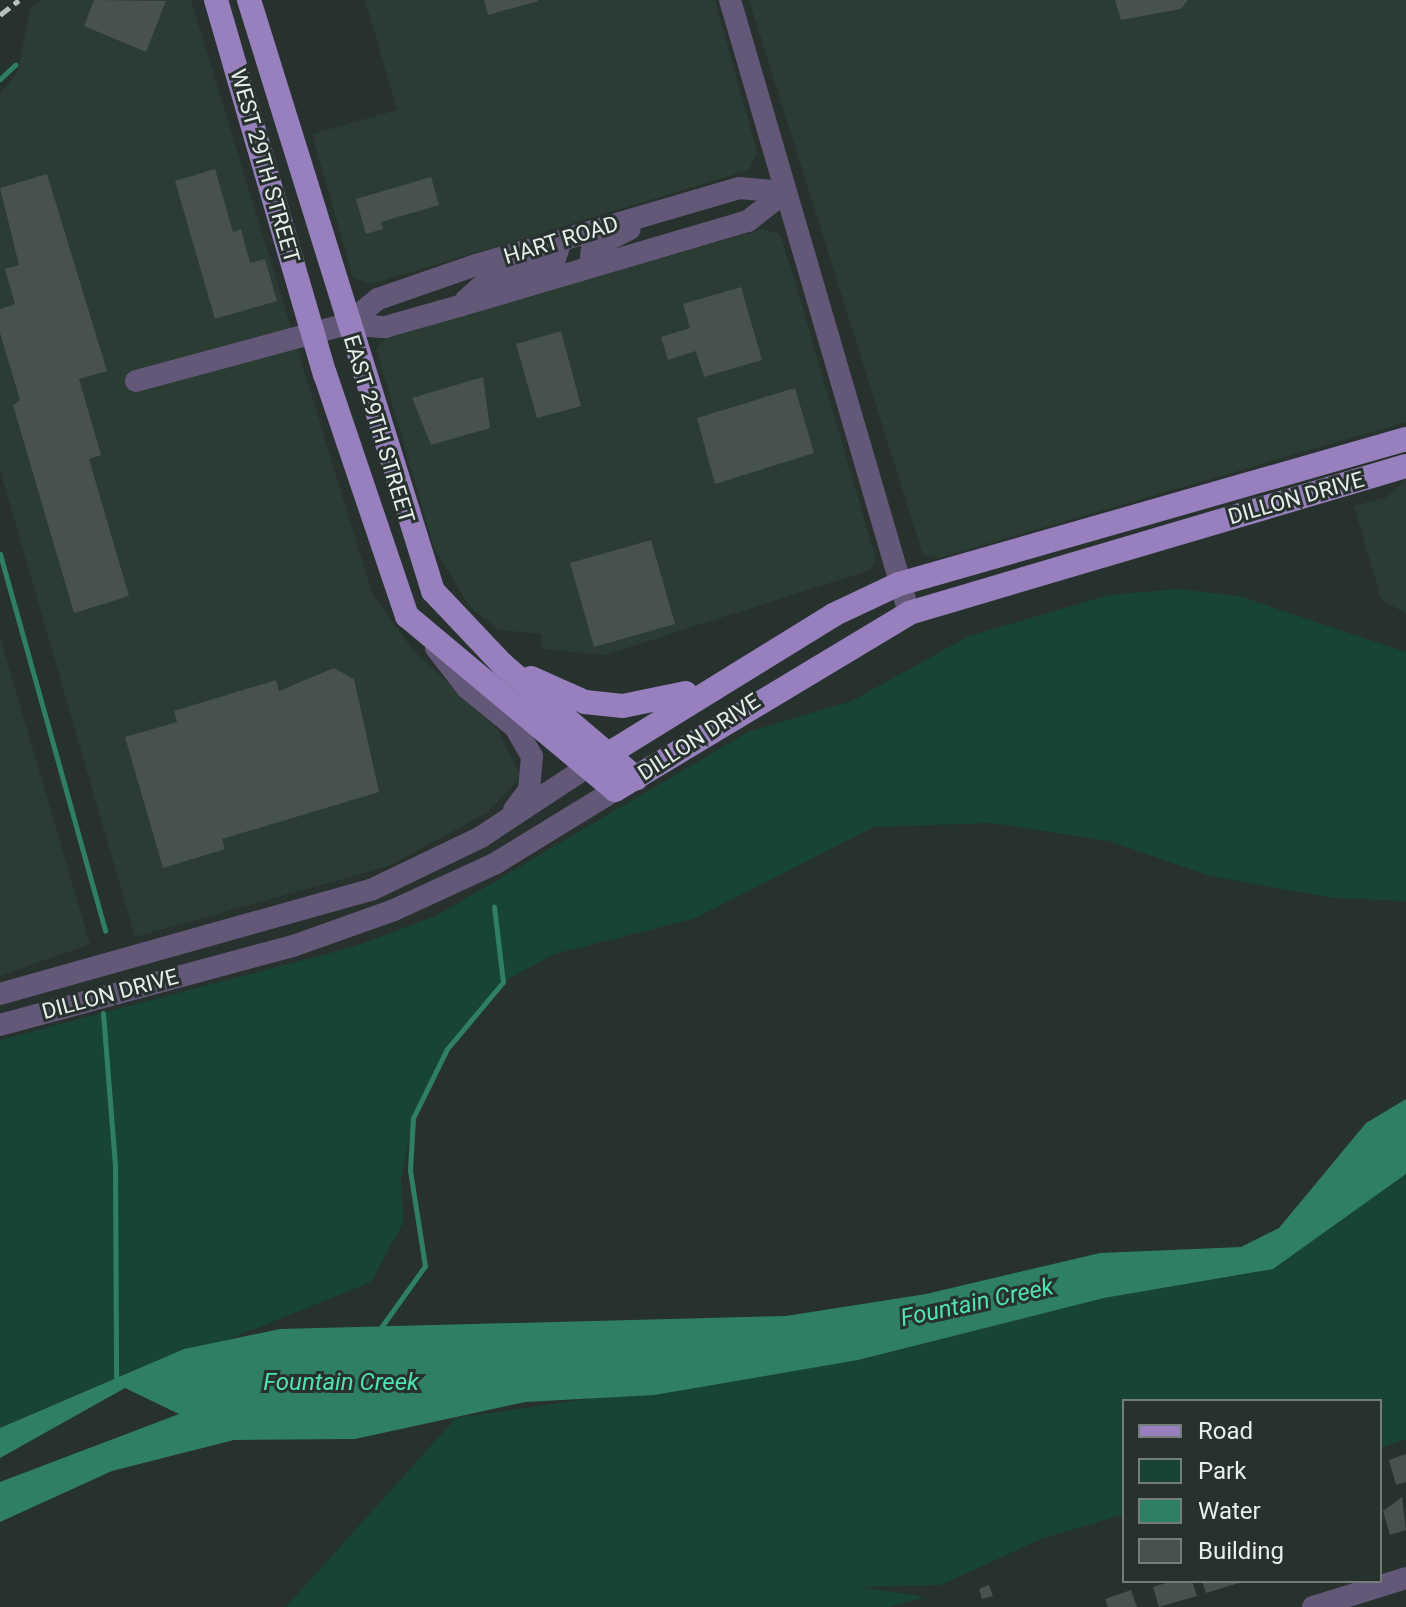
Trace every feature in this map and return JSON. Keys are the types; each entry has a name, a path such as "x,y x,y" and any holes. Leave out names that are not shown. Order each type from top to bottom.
{"main road":[{"name":"WEST 29TH STREET","path":"216,0 313,332"},
{"name":"EAST 29TH STREET","path":"249,0 428,579 503,665 597,760"},
{"name":"EAST 29TH STREET","path":"313,332 389,577 426,635 626,784"},
{"name":"DILLON DRIVE","path":"597,760 744,668 899,584 1406,439"},
{"name":"DILLON DRIVE","path":"626,784 786,681 909,613 1406,466"},
{"path":"503,665 585,702 623,706 667,701 744,668"}],"street":[{"path":"730,0 909,613"},
{"name":"HART ROAD","path":"347,324 378,299 650,213 739,188 785,192"},
{"name":"HART ROAD","path":"136,381 347,324 385,327 459,306 748,221 785,192"},
{"path":"590,267 592,248 650,213"},
{"path":"459,306 488,280 555,259 561,240"},
{"path":"426,635 467,688 515,727 532,756 529,790 508,817"},
{"name":"DILLON DRIVE","path":"0,994 371,890 508,817 597,760"},
{"name":"DILLON DRIVE","path":"0,1025 293,946 394,910 496,863 626,784"},
{"path":"1313,1607 1406,1578"}],"shaded area":[{"path":"42,0 191,0 372,593 412,649 497,729 521,776 488,812 389,866 135,937 0,470 0,94 18,71 30,9"},
{"path":"365,0 715,0 757,152 749,170 372,284 353,278 312,134 397,110"},
{"path":"749,0 1406,0 1406,422 939,558 923,555"},
{"path":"763,229 780,234 793,275 876,560 870,570 605,655 542,649 541,634 499,630 470,607 434,548 376,348 389,336"},
{"path":"1406,480 1406,614 1381,599 1354,506 1387,497"},
{"path":"0,637 90,944 0,976"}],"green space":[{"path":"1179,589 1239,596 1406,652 1406,901 1334,898 1210,876 1109,841 991,823 874,827 693,919 554,954 503,982 447,1049 414,1117 401,1179 403,1223 371,1282 227,1340 184,1349 0,1428 0,1040 353,947 438,915 748,732 852,701 969,636 1109,595"},
{"path":"1406,1174 1406,1439 1382,1447 1382,1399 1122,1399 1122,1515 1041,1539 941,1585 859,1587 926,1597 889,1607 286,1607 456,1418 858,1360 1104,1298 1273,1269"}],"water":[{"name":"Fountain Creek","path":"1406,1099 1406,1174 1273,1269 1104,1298 858,1360 654,1395 525,1402 355,1439 234,1440 112,1471 0,1522 0,1482 179,1414 125,1388 0,1458 0,1428 184,1349 280,1329 786,1316 926,1294 1100,1253 1241,1247 1279,1228 1366,1123"}],"building":[{"path":"94,0 166,1 146,52 84,26"},
{"path":"484,0 538,0 538,1 488,15"},
{"path":"1115,0 1187,1 1181,9 1121,20"},
{"path":"215,169 233,232 241,229 250,263 265,259 277,301 215,319 175,181"},
{"path":"47,174 107,371 79,379 101,455 89,459 129,596 74,613 13,405 20,400 0,333 0,309 15,304 5,269 19,265 0,188"},
{"path":"431,177 439,205 381,222 383,229 366,234 356,199"},
{"path":"741,287 762,360 704,377 696,351 668,360 661,337 690,328 683,304"},
{"path":"561,331 581,406 537,418 516,344"},
{"path":"483,377 490,428 431,445 412,398"},
{"path":"795,388 814,453 715,484 697,418"},
{"path":"651,540 675,624 594,647 570,563"},
{"path":"334,668 354,679 379,792 222,839 225,849 163,868 125,737 177,722 174,711 276,680 279,691"},
{"path":"1406,1454 1406,1482 1396,1485 1389,1460"},
{"path":"1402,1497 1406,1530 1390,1535 1383,1511"},
{"path":"1166,1583 1193,1583 1197,1596 1159,1607 1153,1587"},
{"path":"1203,1583 1239,1583 1206,1593"},
{"path":"989,1585 993,1596 982,1599 979,1589"},
{"path":"1131,1590 1137,1607 1108,1607 1105,1599"}],"waterway":[{"path":"0,79 15,65"},
{"path":"0,554 105,931"},
{"path":"382,1326 425,1266 410,1170 413,1118 447,1049 503,982 494,907"},
{"path":"103,1013 115,1164 116,1377"}],"railway":[{"path":"0,15 19,0"}]}
